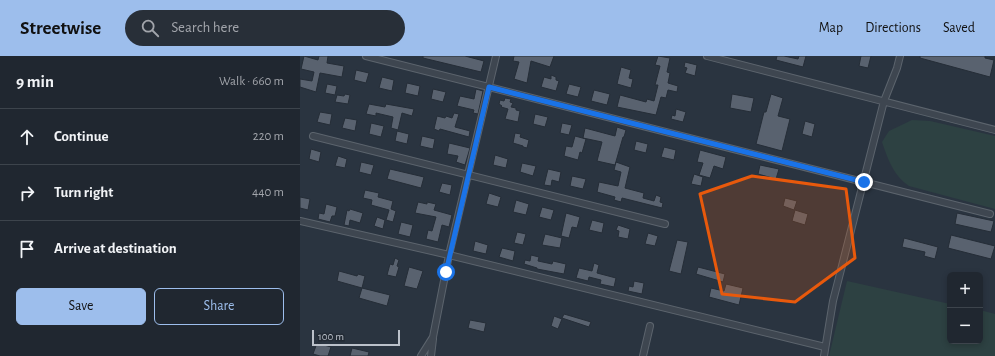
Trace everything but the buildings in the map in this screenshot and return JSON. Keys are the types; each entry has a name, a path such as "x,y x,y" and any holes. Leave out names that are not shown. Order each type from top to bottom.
{"street":[{"path":"366,56 990,214"},
{"path":"431,356 433,337 449,255 496,56"},
{"path":"707,56 995,130"},
{"path":"824,356 833,301 884,102 900,56"},
{"path":"313,136 468,176 665,224"},
{"path":"300,222 449,255 825,347"},
{"path":"643,356 650,326"},
{"path":"421,356 433,337"}],"highlighted area":[{"path":"752,176 846,189 855,258 795,302 722,294 700,194"}],"green space":[{"path":"912,120 930,121 995,136 995,209 909,186 899,177 889,161 882,142 889,131"},
{"path":"847,281 947,303 947,344 983,344 983,311 995,314 995,356 829,356"}],"route":[{"path":"446,272 489,87 864,182"}]}
